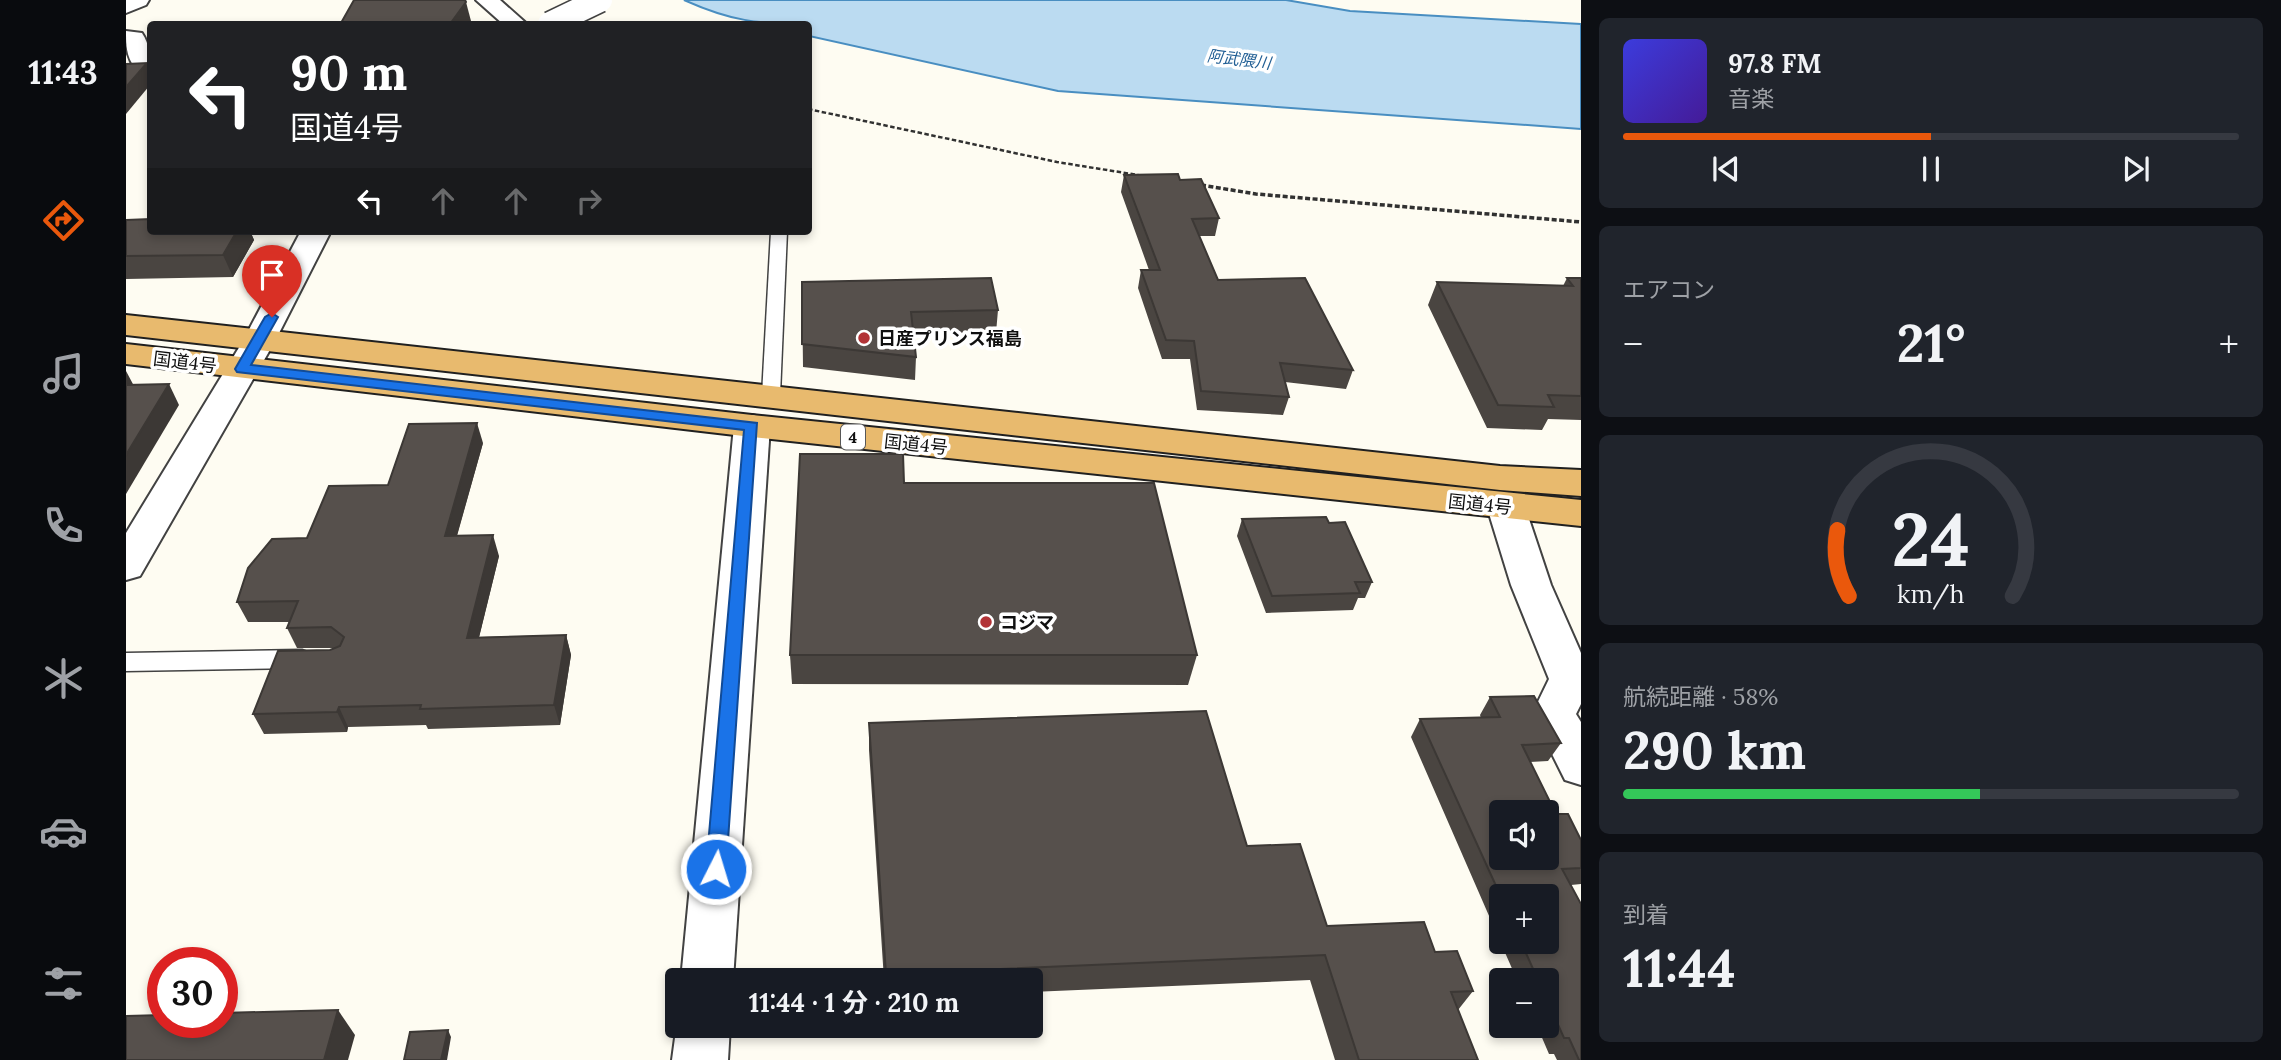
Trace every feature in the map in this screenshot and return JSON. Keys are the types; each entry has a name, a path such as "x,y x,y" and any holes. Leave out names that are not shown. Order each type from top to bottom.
{"highway":[{"name":"国道4号","path":"126,325 251,355"},
{"name":"国道4号","path":"126,354 251,355 761,411 1500,478 1581,483"},
{"name":"国道4号","path":"761,411 1506,508 1581,513"}],"street":[{"path":"126,6 138,0"},
{"path":"486,0 512,21"},
{"path":"556,21 600,0"},
{"path":"126,38 134,38 142,63 147,63"},
{"path":"126,566 251,355 314,235"},
{"path":"708,968 761,411"},
{"path":"1506,508 1531,585 1572,679 1554,714 1581,766"},
{"path":"700,1060 702,1038"}],"lane":[{"path":"761,411 779,235"},
{"path":"126,662 326,659"}],"path":[{"path":"812,110 1057,162 1150,177"},
{"path":"1190,183 1256,194 1581,222"}],"water":[{"name":"阿武隈川","path":"684,0 1286,0 1350,11 1581,24 1581,129 1058,91 812,37 812,21 754,21 716,13"}],"building":[{"path":"354,0 466,2 452,21 342,21"},
{"path":"147,63 126,87 126,64"},
{"path":"1178,174 1180,180 1201,179 1219,218 1192,219 1218,280 1305,278 1353,370 1280,363 1289,397 1201,391 1194,341 1166,340 1141,270 1160,270 1124,175"},
{"path":"147,219 147,235 235,235 223,255 126,256 126,220"},
{"path":"991,278 998,310 911,312 916,357 802,344 802,282"},
{"path":"1567,278 1581,278 1581,396 1548,395 1554,407 1498,405 1437,282 1573,286"},
{"path":"169,384 126,455 126,385"},
{"path":"477,423 445,536 493,535 467,638 566,635 554,705 420,709 421,705 339,707 337,712 253,714 278,651 330,650 340,646 344,637 331,627 287,628 298,601 237,602 248,568 272,539 307,538 329,486 388,485 409,424"},
{"path":"800,454 903,454 904,483 1154,483 1197,655 790,655"},
{"path":"1326,517 1329,523 1345,522 1372,582 1355,582 1360,593 1272,596 1242,519"},
{"path":"1534,696 1561,743 1522,745 1549,800 1489,800 1489,870 1559,870 1559,814 1568,814 1581,840 1581,868 1562,869 1581,904 1581,1060 1569,1038 1564,1038 1559,1027 1559,968 1533,968 1526,954 1559,954 1559,884 1495,884 1420,719 1500,717 1490,697"},
{"path":"1206,711 1247,846 1300,844 1327,926 1424,922 1435,952 1457,951 1473,991 1451,992 1478,1060 1359,1060 1325,955 1025,968 886,968 869,723"},
{"path":"338,1010 324,1060 126,1060 126,1016 147,1015 147,1038 238,1038 238,1013"},
{"path":"448,1030 441,1060 404,1060 410,1032"}],"place":[{"name":"日産プリンス福島","path":"864,338"},
{"name":"コジマ","path":"986,622"}],"route":[{"path":"272,317 242,369 752,426 716,869"}]}
